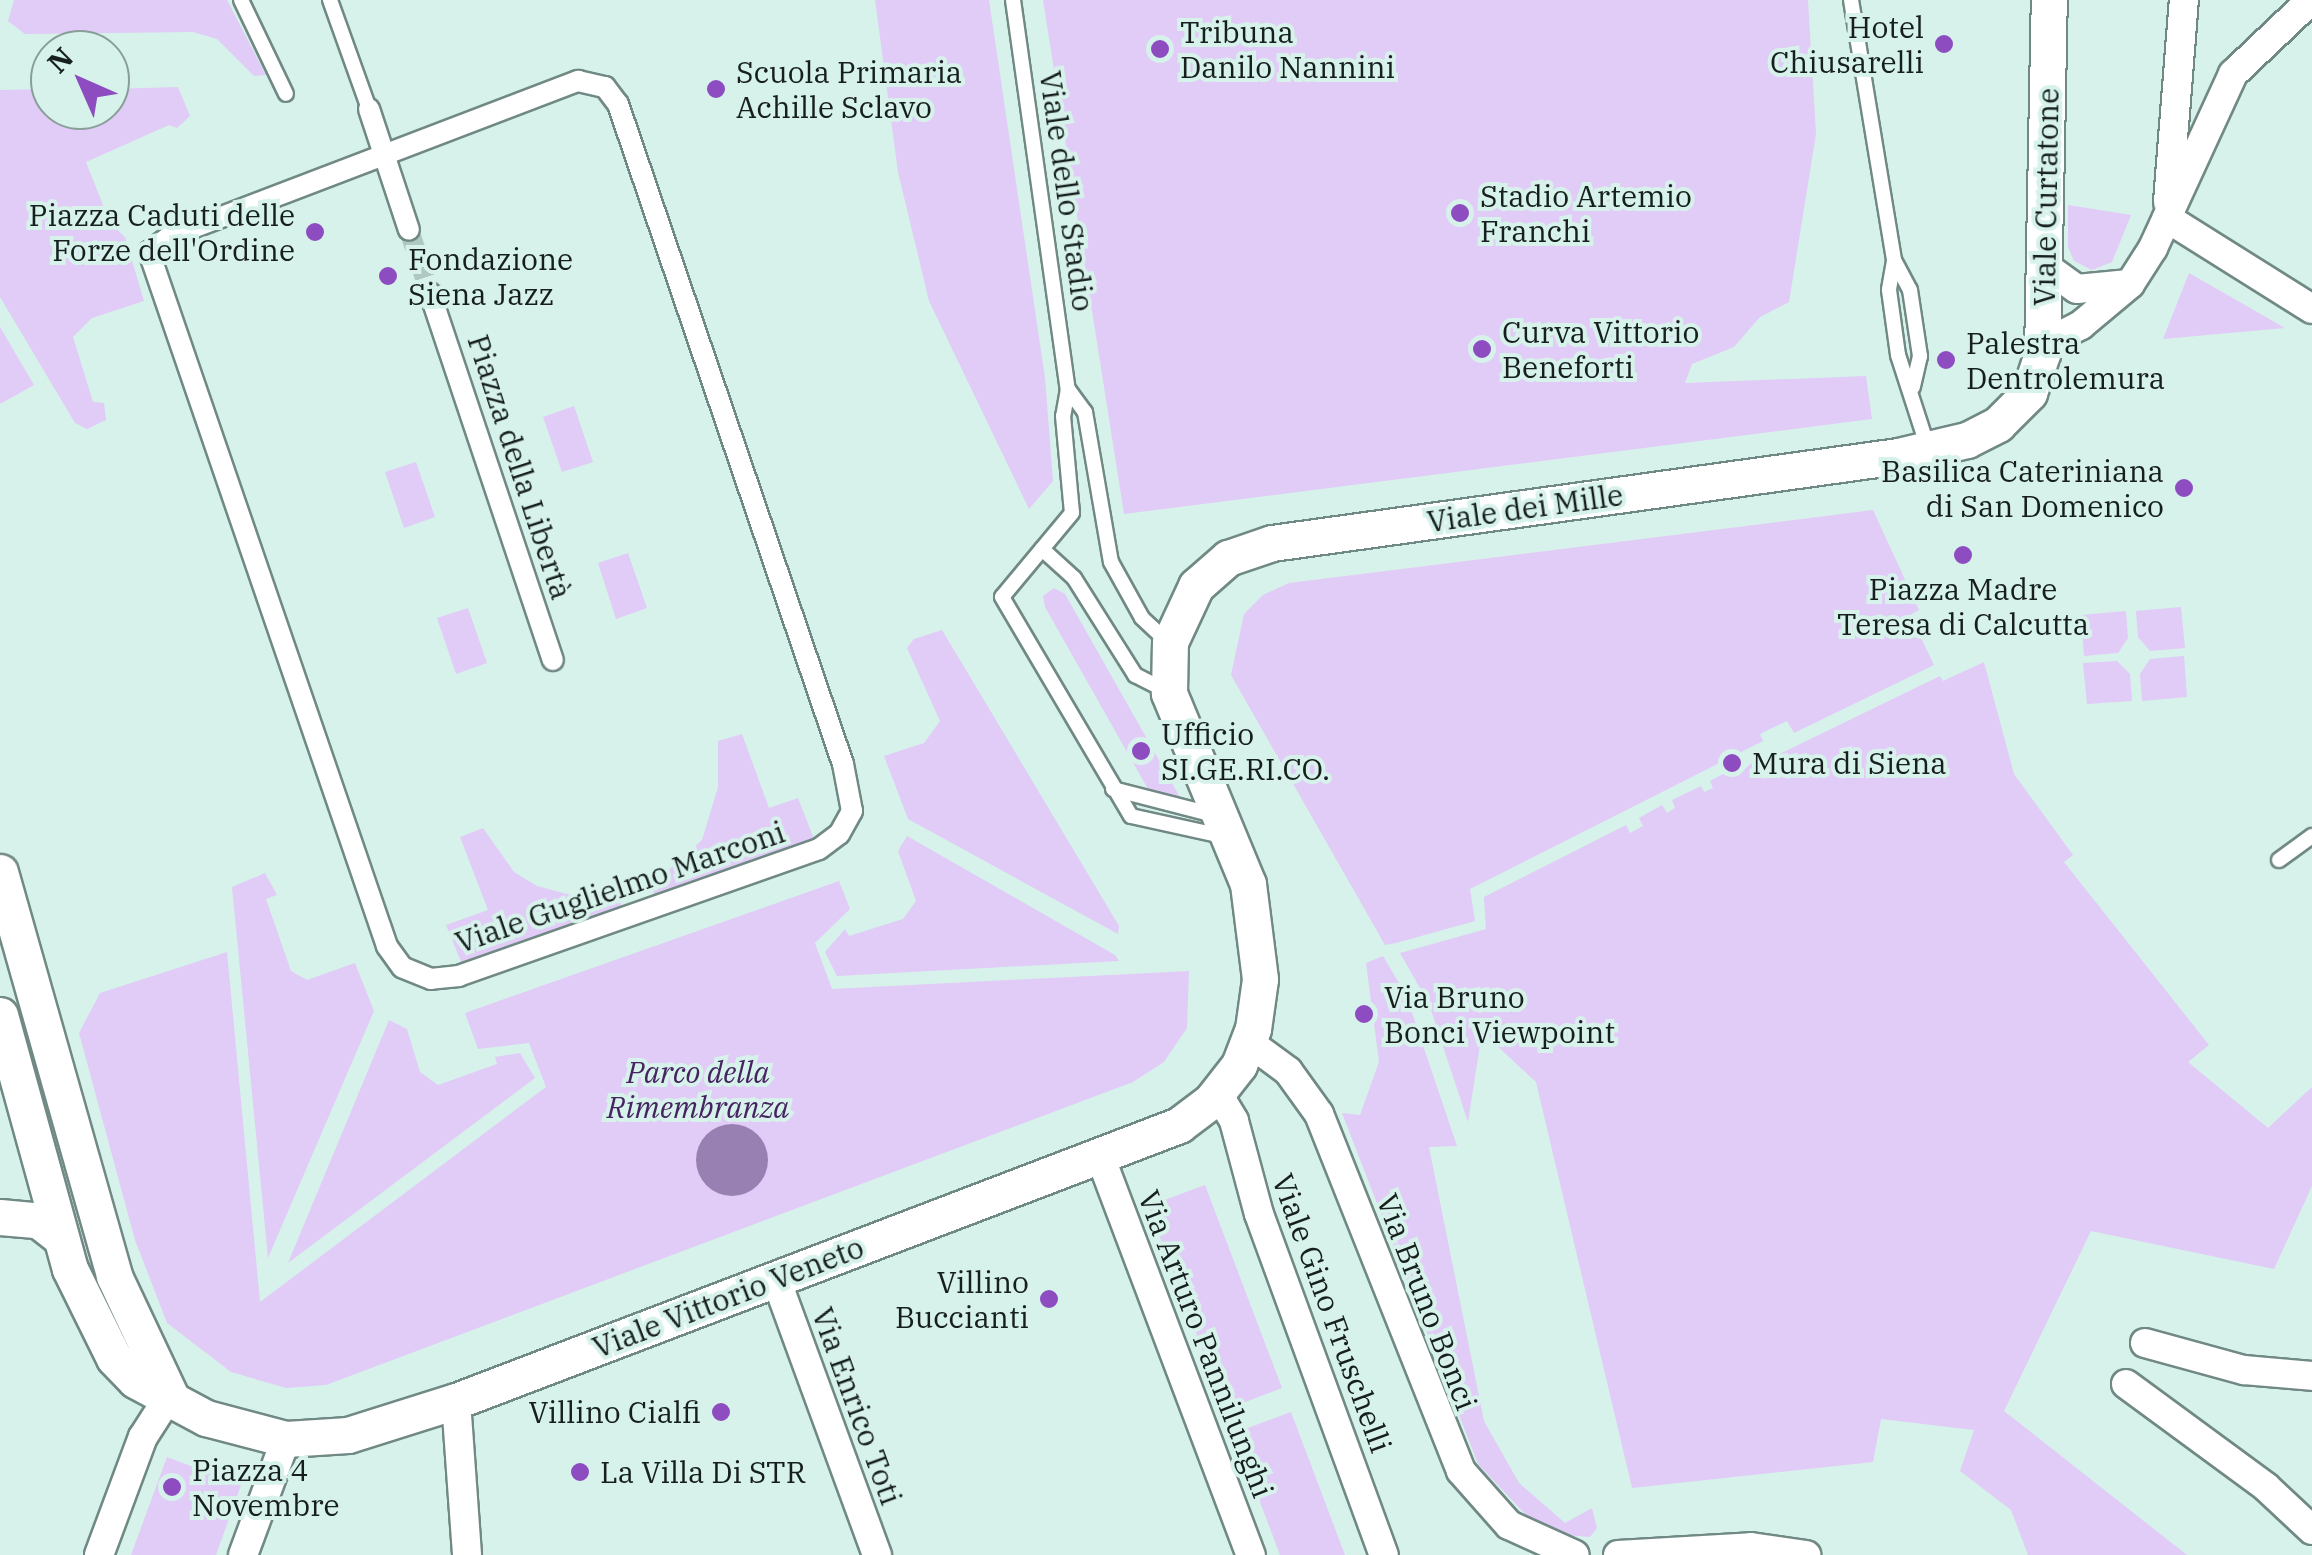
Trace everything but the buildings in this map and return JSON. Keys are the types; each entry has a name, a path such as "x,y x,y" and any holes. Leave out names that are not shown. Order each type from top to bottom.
{"street":[{"name":"Viale Curtatone","path":"1929,450 1982,434 2012,414 2034,386 2042,345 2045,282 2049,0"},
{"path":"2167,218 2184,0"},
{"path":"2042,345 2107,306 2130,284 2167,218 2237,68 2310,0"},
{"name":"Viale Guglielmo Marconi","path":"578,82 611,92 648,183 854,798 839,834 819,849 442,978 412,973 387,946 150,258 151,246 163,239 384,156 578,82"},
{"path":"368,109 409,230"},
{"path":"2167,218 2312,309"},
{"path":"2045,282 2083,290 2130,284"},
{"path":"2045,282 2074,310 2107,306"},
{"name":"Piazza della Libertà","path":"430,294 553,660"},
{"name":"Viale dei Mille","path":"1170,642 1202,579 1256,547 1929,450"},
{"path":"1170,642 1169,693 1228,828 1258,940 1259,994 1250,1043"},
{"path":"0,872 114,1276 170,1395"},
{"name":"Viale Vittorio Veneto","path":"0,1015 80,1298 114,1358 135,1380 226,1427 286,1439 364,1431 456,1401 1179,1124 1218,1094 1250,1043"},
{"name":"Via Bruno Bonci","path":"1250,1043 1288,1071 1319,1114 1461,1471 1509,1526 1575,1555"},
{"name":"Viale Gino Fruschelli","path":"1218,1094 1234,1121 1259,1214 1384,1555"},
{"name":"Via Arturo Pannilunghi","path":"1100,1156 1252,1555"},
{"path":"0,1203 48,1188 64,1196 78,1217 117,1330 170,1395"},
{"path":"0,1217 38,1220 60,1237"},
{"name":"Via Enrico Toti","path":"776,1278 877,1555"},
{"path":"2145,1344 2244,1370 2312,1376"},
{"path":"2126,1384 2266,1487 2312,1530"},
{"path":"99,1555 143,1437 170,1395"},
{"path":"456,1401 467,1555"},
{"path":"244,1555 286,1439"},
{"path":"1618,1555 1750,1547 1806,1555"}],"lane":[{"path":"241,0 286,94"},
{"path":"330,0 368,109"},
{"name":"Viale dello Stadio","path":"1013,0 1068,389 1062,416 1072,513 1042,549"},
{"path":"1851,0 1894,260 1910,290 1920,356 1913,386 1929,450"},
{"name":"Viale dello Stadio","path":"1068,389 1085,412 1111,562 1150,628 1170,642"},
{"path":"1169,693 1135,675 1074,578 1042,549 1002,597 1131,816 1228,828"},
{"path":"1113,789 1228,828"},
{"path":"2278,860 2312,836"}],"green space":[{"path":"14,0 227,0 266,75 254,76 217,39 193,32 30,30 30,34 25,34 8,21"},
{"path":"875,0 989,0 1045,378 1053,481 1029,509 929,301 898,172"},
{"name":"Stadio Artemio Franchi","path":"1043,0 1808,0 1816,134 1789,302 1760,317 1734,347 1692,364 1685,383 1866,376 1872,419 1124,514"},
{"path":"178,87 190,116 177,128 169,125 86,162 110,223 125,237 144,301 92,318 73,337 93,402 104,403 106,420 87,429 75,423 0,297 0,90 30,89 30,130 130,130 130,88"},
{"path":"2068,205 2131,215 2112,262 2092,270 2074,261 2068,247"},
{"path":"2189,273 2285,328 2163,339"},
{"path":"0,327 34,385 0,404"},
{"path":"574,406 593,462 562,472 543,417"},
{"path":"416,462 435,517 404,528 385,472"},
{"path":"1873,510 1919,610 1910,615 1934,665 1794,733 1787,721 1760,734 1763,741 1470,889 1475,921 1396,943 1385,945 1231,675 1244,614 1263,595 1289,583"},
{"path":"628,553 647,608 616,619 598,563"},
{"path":"1054,588 1065,594 1181,799 1148,789 1045,607 1043,596"},
{"path":"2181,607 2185,648 2150,651 2138,637 2136,611"},
{"path":"468,608 487,663 456,674 437,618"},
{"path":"2126,611 2128,638 2118,653 2084,656 2081,615"},
{"path":"942,630 1119,926 1118,934 908,819 884,756 924,743 940,721 907,648 914,639"},
{"path":"2184,656 2187,697 2142,701 2140,674 2150,659"},
{"path":"2117,661 2130,674 2132,701 2087,704 2083,663"},
{"path":"1984,662 2014,774 2073,855 2064,862 2209,1045 2188,1062 2268,1128 2312,1087 2312,1186 2274,1269 2091,1231 2004,1411 2187,1555 2028,1555 2011,1510 1960,1471 1974,1430 1881,1419 1873,1462 1632,1488 1536,1082 1482,1032 1468,1122 1429,1004 1400,953 1486,929 1484,897 1626,825 1630,833 1643,826 1639,818 1662,805 1667,813 1675,808 1672,800 1701,786 1704,792 1713,788 1710,781 1734,768 1738,775 1761,755 1765,761 1940,676 1943,681"},
{"path":"742,734 769,808 798,798 814,839 655,896 651,886 702,840 718,787 718,741"},
{"path":"483,828 514,872 537,886 589,900 618,897 623,909 462,964 446,925 488,910 460,837"},
{"path":"907,836 1115,955 1119,961 837,976 825,952 845,929 849,936 903,919 916,901 898,851"},
{"path":"265,873 277,895 266,899 291,971 307,980 355,963 374,1011 268,1258 232,887"},
{"name":"Parco della Rimembranza","path":"839,881 850,909 815,943 832,989 1189,971 1187,1028 1164,1062 1133,1082 326,1385 286,1388 231,1372 167,1323 135,1240 79,1033 100,993 227,952 260,1302 546,1087 529,1043 478,1049 465,1013"},
{"path":"1383,956 1406,995 1457,1146 1429,1147 1484,1421 1519,1483 1565,1523 1592,1508 1597,1528 1590,1537 1566,1535 1528,1517 1478,1464 1342,1113 1360,1115 1379,1062 1366,963"},
{"path":"389,1020 407,1029 420,1072 438,1085 497,1064 495,1057 520,1053 535,1078 288,1263"},
{"path":"1205,1185 1282,1388 1225,1410 1148,1206"},
{"path":"1291,1412 1345,1555 1280,1555 1234,1433"},
{"path":"167,1457 241,1485 216,1555 131,1555"}],"shaded area":[{"path":"732,1124 758,1134 768,1160 758,1186 732,1196 706,1186 696,1160 706,1134"}],"tunnel":[{"path":"409,230 430,293"}],"place":[{"name":"Hotel Chiusarelli","path":"1944,44"},
{"name":"Tribuna Danilo Nannini","path":"1160,49"},
{"name":"Scuola Primaria Achille Sclavo","path":"716,89"},
{"name":"Stadio Artemio Franchi","path":"1460,213"},
{"name":"Piazza Caduti delle Forze dell'Ordine","path":"315,232"},
{"name":"Fondazione Siena Jazz","path":"388,276"},
{"name":"Curva Vittorio Beneforti","path":"1482,349"},
{"name":"Palestra Dentrolemura","path":"1946,360"},
{"name":"Basilica Cateriniana di San Domenico","path":"2184,488"},
{"name":"Piazza Madre Teresa di Calcutta","path":"1963,555"},
{"name":"Ufficio SI.GE.RI.CO.","path":"1141,751"},
{"name":"Mura di Siena","path":"1732,763"},
{"name":"Via Bruno Bonci Viewpoint","path":"1364,1014"},
{"name":"Villino Buccianti","path":"1049,1299"},
{"name":"Villino Cialfi","path":"721,1412"},
{"name":"La Villa Di STR","path":"580,1472"},
{"name":"Piazza 4 Novembre","path":"172,1487"}]}
